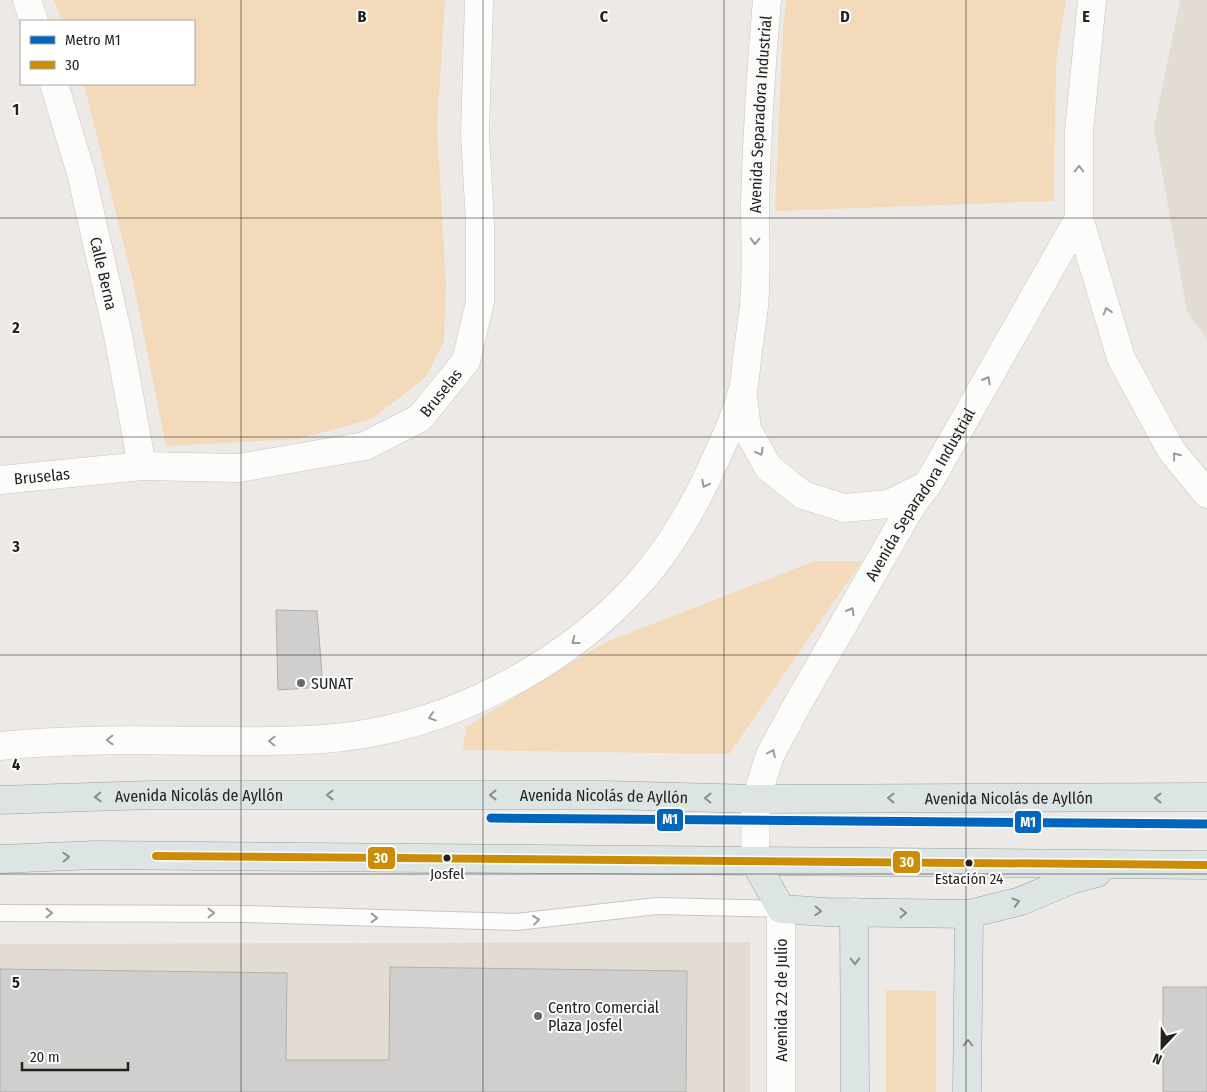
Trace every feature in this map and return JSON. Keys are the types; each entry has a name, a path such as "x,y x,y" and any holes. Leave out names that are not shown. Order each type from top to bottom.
{"main road":[{"path":"27,0 34,20"},
{"name":"Bruselas","path":"0,480 142,466 239,468 365,446 420,418 466,361 480,302 480,224 475,134 479,0"},
{"name":"Avenida Separadora Industrial","path":"0,746 74,741 130,740 295,742 370,734 439,715 516,679 557,654 612,610 663,553 686,518 706,481 726,436 743,390 754,303 756,190 762,59 767,0"},
{"name":"Avenida Separadora Industrial","path":"781,909 755,862 756,799 770,756 797,705 912,505 928,484 1078,218 1079,131 1092,0"},
{"name":"Calle Berna","path":"54,85 81,173 119,340 142,466"},
{"path":"1078,218 1121,358 1171,450 1207,494"},
{"path":"743,390 747,429 768,468 803,495 844,508 888,504 928,484"},
{"name":"Avenida Nicolás de Ayllón","path":"0,800 150,796 606,795 756,799 1207,797"},
{"path":"0,859 105,855 1207,865"},
{"path":"781,909 969,914 1021,901 1071,880 1123,865"},
{"name":"Avenida 22 de Julio","path":"781,909 781,1092"},
{"path":"854,912 855,1092"},
{"path":"967,1092 969,914"}],"lane":[{"path":"0,913 246,914 516,922 657,906 781,909"}],"shaded area":[{"path":"54,0 445,0 437,125 446,286 444,341 426,377 372,419 297,439 166,446 134,286 84,85 195,85 195,20 62,20"},
{"path":"786,0 1066,0 1056,62 1054,201 775,211 783,28"},
{"path":"1180,0 1207,0 1207,340 1187,311 1154,128"},
{"path":"815,561 862,561 729,754 463,750 466,727 606,642"},
{"name":"Centro Comercial Plaza Josfel","path":"750,942 750,1092 0,1092 0,944"},
{"path":"886,990 936,991 936,1092 886,1092"}],"building":[{"path":"276,610 317,611 323,687 278,690"},
{"name":"Centro Comercial Plaza Josfel","path":"390,967 687,971 686,1092 0,1092 0,969 287,973 286,1060 389,1060"},
{"path":"1163,987 1207,987 1207,1092 1163,1092"}],"metro line":[{"name":"M1","path":"491,818 1207,824"}],"transit line":[{"name":"30","path":"156,856 1207,865"}],"place":[{"name":"SUNAT","path":"301,683"},
{"name":"Josfel","path":"447,858"},
{"name":"Estación 24","path":"969,863"},
{"name":"Centro Comercial Plaza Josfel","path":"538,1016"}]}
